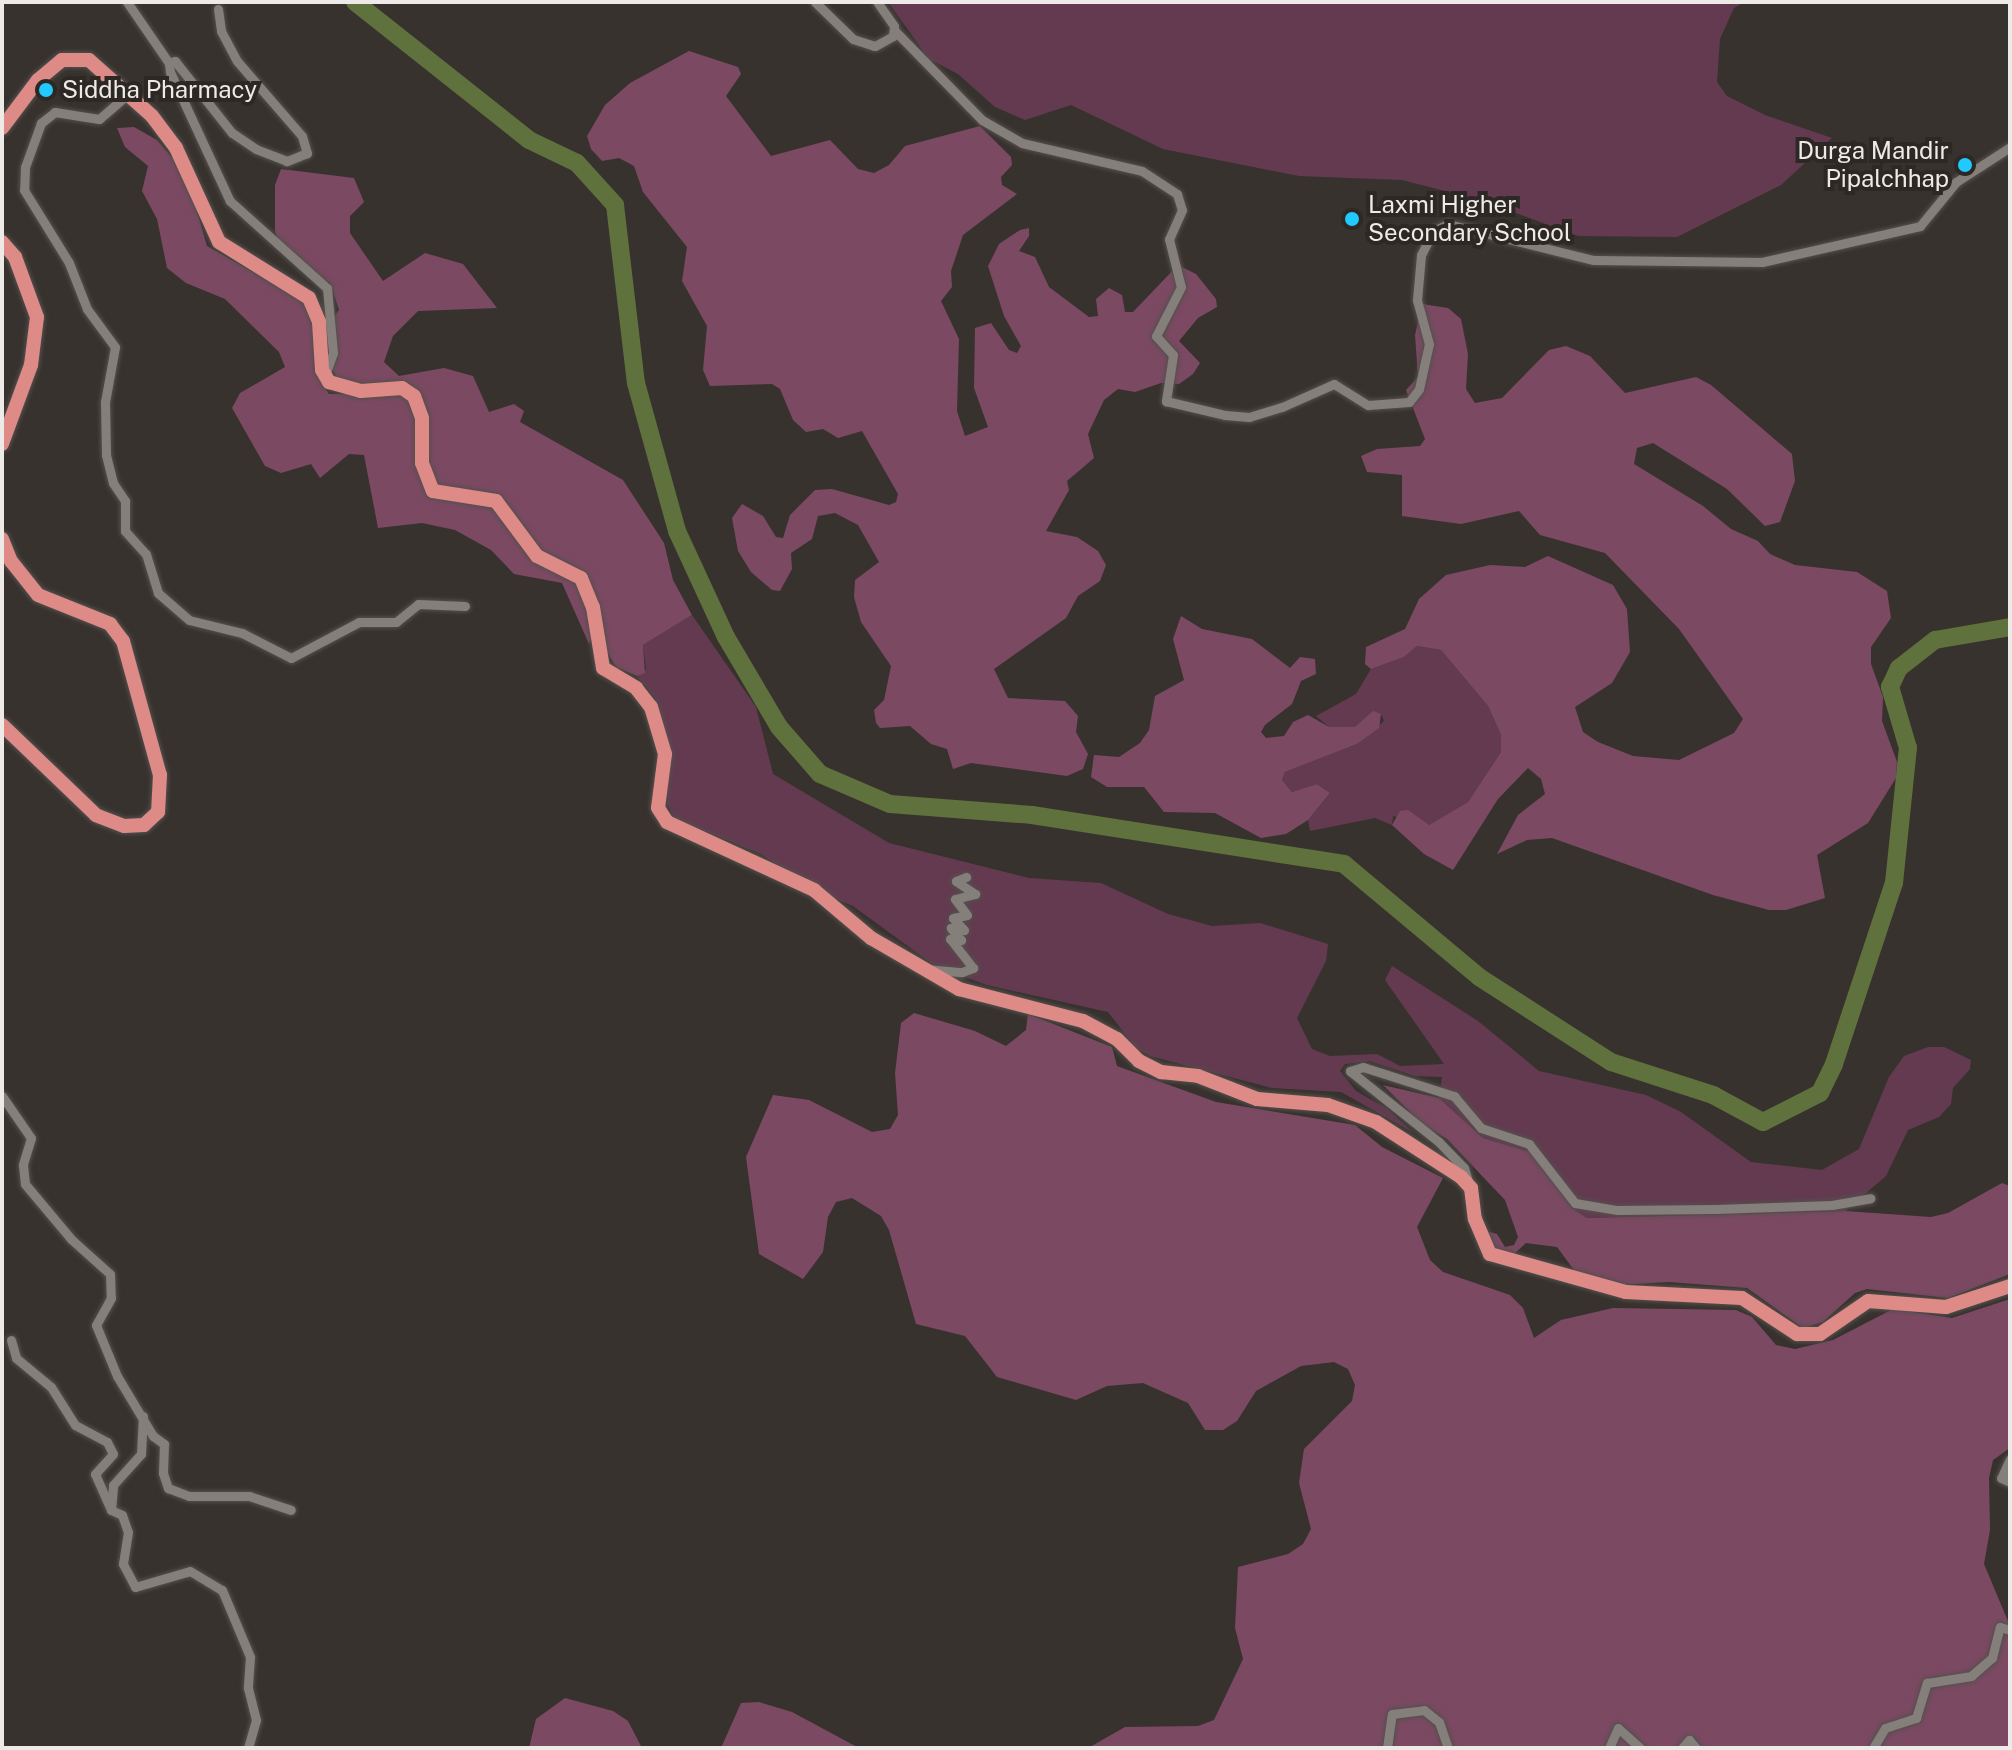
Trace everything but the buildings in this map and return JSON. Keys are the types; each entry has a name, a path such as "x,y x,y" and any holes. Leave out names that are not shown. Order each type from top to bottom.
{"highway":[{"path":"2,128 38,80 62,60 89,60 128,94 176,148 219,242 309,298 319,322 325,375 329,382 361,391 402,388 414,396 422,418 422,463 433,491 496,501 537,556 581,578 593,607 603,668 636,688 651,707 665,754 658,808 667,822 814,890 871,938 959,989 1083,1021 1117,1039 1139,1061 1161,1072 1198,1076 1257,1099 1328,1105 1376,1122 1461,1177 1471,1188 1475,1219 1490,1254 1626,1292 1742,1298 1797,1334 1820,1334 1841,1314 1868,1301 1946,1307 2010,1286"},
{"path":"2,242 15,257 37,317 31,365 2,444"},
{"path":"2,539 11,561 38,595 110,624 123,641 160,775 158,812 144,825 124,826 96,815 2,725"}],"street":[{"path":"127,2 169,63 230,201 327,288 333,353 325,375"},
{"path":"815,2 863,43 885,44 894,30"},
{"path":"877,2 894,30 995,128 1042,150 1142,171 1177,194 1182,210 1169,239 1181,287 1156,336 1173,355 1166,401 1225,415 1249,417 1271,411 1334,384 1368,405 1409,402 1419,389 1429,344 1417,300 1421,255 1433,231 1448,224 1594,260 1762,262 1920,226 1956,182 2010,147"},
{"path":"169,63 175,61 232,133 256,149 287,161 307,153 302,136 237,61 221,31 218,9"},
{"path":"128,94 99,119 55,112 41,123 25,167 24,190 69,263 87,309 115,347 105,402 106,455 113,483 125,501 125,531 146,554 158,593 204,627 242,633 291,658 359,622 396,622 418,604 465,606"},
{"path":"925,969 962,972 973,968 950,939 961,940 951,928 964,930 953,918 967,915 955,899 975,894 956,881 966,877"},
{"path":"1471,1188 1464,1168 1439,1142 1350,1071 1363,1067 1454,1096 1481,1128 1529,1144 1575,1203 1617,1210 1716,1209 1832,1205 1870,1198"},
{"path":"2,1096 31,1138 23,1165 25,1184 71,1239 110,1274 111,1298 96,1325 117,1376 143,1413 153,1436 164,1444 163,1473 176,1493 229,1492 291,1510"},
{"path":"11,1340 16,1358 51,1387 75,1425 107,1442 113,1454 95,1474 111,1510 122,1515 128,1532 123,1564 135,1587 190,1571 222,1590 250,1657 248,1688 256,1720 248,1748"},
{"path":"111,1510 113,1485 141,1454 143,1413"},
{"path":"2010,1459 2001,1478 2010,1482"},
{"path":"1873,1748 1885,1728 1916,1718 1927,1683 1971,1676 1992,1658 2000,1627 2010,1630"},
{"path":"1387,1748 1392,1714 1424,1710 1439,1722 1448,1748"},
{"path":"1609,1748 1618,1728 1640,1748"},
{"path":"1682,1748 1689,1740 1696,1748"}],"shaded area":[{"path":"888,2 1744,2 1734,8 1720,39 1717,82 1727,96 1765,115 1832,138 1781,185 1677,237 1578,236 1484,201 1402,180 1299,176 1163,149 1071,105 1025,120 995,107 958,74 929,59"},
{"path":"689,51 738,67 741,74 726,96 771,156 830,140 858,169 874,173 889,165 905,146 980,126 1011,157 1012,165 1001,177 1002,185 1017,194 963,235 951,271 952,287 941,301 959,339 957,411 965,436 988,427 974,388 975,328 991,323 1009,350 1017,353 1021,346 1004,316 988,266 999,244 1020,230 1029,228 1029,236 1019,251 1035,257 1049,287 1089,317 1098,316 1096,299 1109,288 1122,295 1125,312 1133,312 1178,265 1196,274 1216,299 1217,307 1198,318 1179,341 1200,363 1193,374 1179,384 1161,383 1135,392 1118,389 1104,400 1088,434 1094,458 1067,481 1069,490 1046,531 1077,537 1098,551 1106,565 1100,581 1078,596 1066,618 994,669 1008,698 1065,701 1078,716 1076,732 1088,754 1083,769 1067,776 971,763 953,769 947,749 931,744 910,726 880,728 874,710 884,700 891,666 861,622 854,597 855,580 879,562 858,525 835,513 818,516 812,539 791,553 792,569 780,591 772,590 751,572 738,551 732,518 742,504 763,516 776,537 783,538 790,515 815,490 832,489 889,505 896,502 898,494 862,431 838,438 823,429 806,432 793,420 780,389 772,384 710,386 703,370 707,326 682,281 687,247 643,192 634,166 619,158 602,161 591,149 587,136 605,105 630,83"},
{"path":"134,127 157,140 174,160 192,194 207,246 301,299 312,321 318,377 329,394 363,394 338,379 327,361 324,331 339,310 330,283 303,267 280,245 275,232 275,185 281,169 354,178 364,202 350,216 350,233 383,281 425,253 463,264 497,308 418,311 393,336 384,362 399,376 444,368 473,376 489,412 514,404 524,411 520,422 623,480 664,543 673,580 692,615 643,645 645,673 637,676 616,667 594,630 589,644 562,583 514,574 491,550 455,530 422,523 378,528 364,455 349,454 320,478 311,464 281,473 265,466 232,408 240,393 285,367 279,352 225,299 186,283 167,268 157,219 142,191 148,166 125,147 117,128"},
{"path":"1422,304 1448,308 1461,319 1468,354 1466,389 1475,403 1502,398 1549,350 1566,346 1590,356 1625,393 1696,377 1711,385 1792,454 1795,481 1780,522 1765,526 1727,489 1653,443 1637,448 1634,464 1703,506 1731,529 1758,541 1770,554 1795,565 1857,572 1887,591 1891,618 1871,647 1871,664 1883,697 1882,721 1897,762 1896,778 1868,823 1817,855 1825,898 1786,910 1769,910 1713,895 1552,838 1527,840 1497,854 1518,815 1545,794 1541,779 1528,768 1498,799 1453,870 1424,854 1392,825 1400,811 1408,810 1429,825 1468,802 1501,752 1501,735 1488,706 1441,650 1417,646 1404,657 1371,669 1365,664 1366,647 1405,629 1419,599 1446,575 1490,565 1525,567 1548,556 1613,585 1627,609 1630,652 1612,683 1575,707 1583,732 1598,742 1633,756 1679,760 1734,733 1743,719 1679,629 1605,553 1540,535 1519,511 1461,524 1402,516 1402,475 1367,472 1361,456 1377,449 1420,446 1425,439 1406,390 1418,377 1415,335"},
{"path":"692,615 756,707 773,774 889,843 1029,878 1101,883 1168,914 1212,926 1260,923 1328,944 1326,961 1297,1018 1312,1049 1330,1056 1377,1054 1400,1066 1444,1064 1385,980 1392,966 1478,1021 1539,1071 1646,1095 1681,1112 1751,1162 1822,1170 1859,1149 1889,1077 1904,1056 1928,1047 1944,1047 1971,1060 1970,1069 1953,1088 1951,1104 1939,1117 1908,1130 1886,1176 1845,1211 1587,1218 1572,1208 1533,1154 1483,1138 1439,1098 1442,1077 1415,1076 1369,1061 1345,1064 1340,1071 1356,1091 1386,1108 1414,1133 1341,1092 1272,1088 1150,1056 1135,1047 1108,1012 987,985 935,966 853,906 814,890 761,854 675,819 667,804 668,746 655,698 637,676 646,669 643,645"},
{"path":"1181,616 1202,629 1252,639 1290,668 1300,657 1315,659 1316,674 1301,681 1292,704 1265,725 1261,732 1266,738 1284,736 1293,722 1308,715 1329,727 1355,727 1373,711 1381,714 1379,728 1357,744 1285,772 1282,780 1292,792 1317,784 1330,793 1308,820 1286,834 1261,838 1215,813 1164,812 1144,787 1107,787 1091,777 1094,755 1119,757 1140,743 1149,730 1155,696 1184,680 1173,639"},
{"path":"1417,646 1441,650 1488,706 1501,735 1501,752 1468,802 1429,825 1393,816 1392,825 1375,818 1310,831 1308,820 1330,793 1317,784 1292,792 1282,780 1285,772 1357,744 1384,721 1381,714 1355,728 1329,727 1316,716 1356,694 1371,669 1404,657"},
{"path":"914,1013 975,1031 1006,1046 1026,1030 1028,1014 1112,1047 1117,1066 1216,1102 1355,1125 1382,1147 1443,1178 1417,1227 1430,1260 1443,1272 1510,1295 1523,1308 1534,1338 1561,1320 1613,1308 1736,1310 1752,1317 1776,1345 1795,1349 1833,1340 1893,1309 1952,1318 2010,1299 2010,1448 1993,1460 1989,1478 1990,1530 1984,1564 2010,1626 2010,1748 1088,1748 1125,1727 1198,1726 1214,1720 1243,1659 1235,1628 1238,1567 1288,1554 1303,1544 1311,1529 1299,1483 1304,1449 1352,1401 1355,1385 1348,1369 1334,1362 1301,1366 1256,1391 1237,1421 1223,1430 1205,1430 1188,1403 1143,1383 1107,1386 1076,1400 997,1377 965,1336 916,1324 889,1230 881,1216 852,1198 836,1202 828,1217 823,1252 803,1279 759,1254 746,1157 773,1095 809,1100 872,1132 890,1129 898,1115 895,1073 901,1023"},
{"path":"1383,1085 1439,1098 1483,1138 1533,1153 1572,1208 1587,1218 1845,1211 1931,1217 1948,1213 2002,1183 2010,1186 2010,1274 1948,1298 1867,1289 1855,1293 1823,1322 1803,1328 1747,1288 1669,1282 1618,1285 1577,1274 1557,1247 1526,1243 1512,1256 1496,1250 1486,1231 1497,1234 1505,1247 1514,1245 1518,1237 1505,1200 1447,1139 1422,1124"},
{"path":"565,1698 613,1711 628,1721 642,1748 529,1748 536,1719"},
{"path":"759,1702 792,1712 859,1748 721,1748 741,1703"}],"waterway":[{"path":"355,2 529,140 577,163 615,205 636,383 677,531 726,637 779,727 820,774 890,804 1032,815 1344,864 1479,977 1611,1062 1713,1095 1763,1122 1820,1093 1834,1064 1894,883 1908,748 1890,687 1899,668 1935,640 2010,627"}],"place":[{"name":"Siddha Pharmacy","path":"46,90"},
{"name":"Durga Mandir Pipalchhap","path":"1965,165"},
{"name":"Laxmi Higher Secondary School","path":"1352,219"}]}
